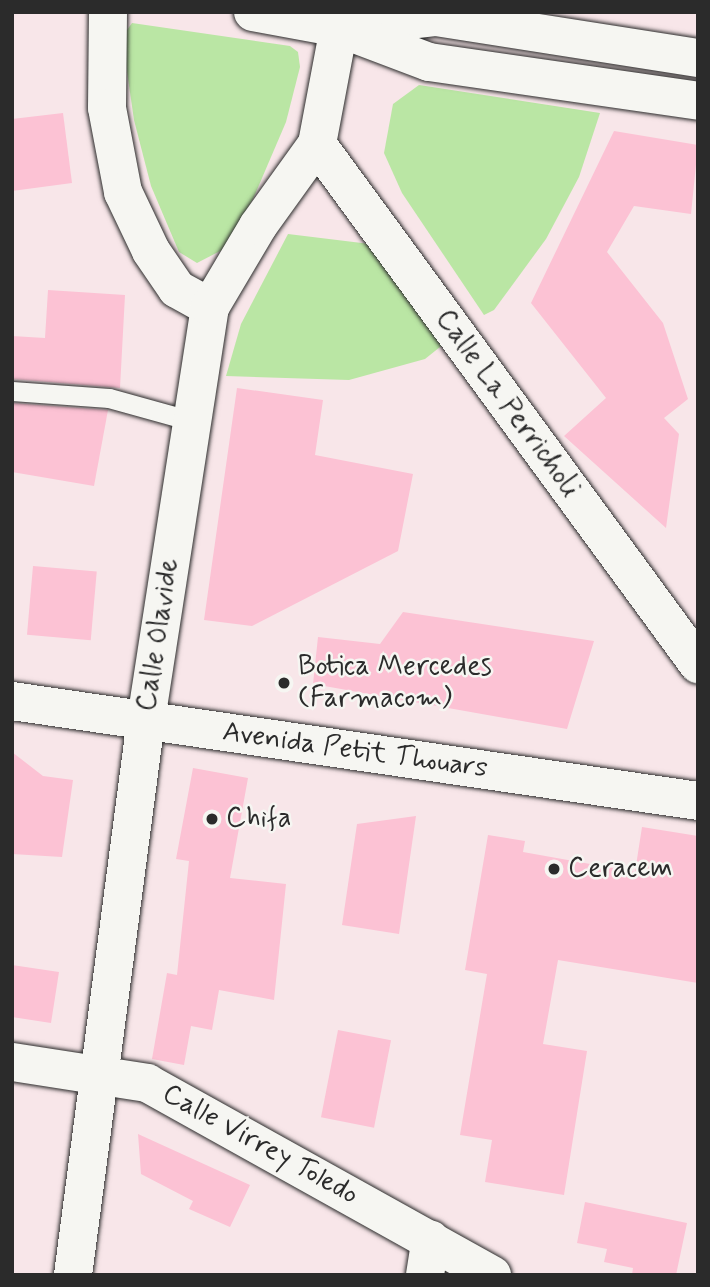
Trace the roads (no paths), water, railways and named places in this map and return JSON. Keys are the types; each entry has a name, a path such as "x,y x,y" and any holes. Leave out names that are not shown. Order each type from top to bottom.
{"street":[{"path":"107,12 107,108 123,192 151,251 177,289 210,306"},
{"path":"253,12 339,28 429,62 698,101"},
{"path":"339,28 436,17 698,58"},
{"name":"Calle Olavide","path":"73,1275 146,720 210,306 258,226 317,144 339,28"},
{"name":"Calle La Perricholi","path":"317,144 698,664"},
{"name":"Avenida Petit Thouars","path":"12,701 698,802"},
{"name":"Calle Virrey Toledo","path":"12,1062 147,1083 428,1257 492,1275"}],"lane":[{"path":"12,391 109,398 192,421"}],"place":[{"name":"Botica Mercedes (Farmacom)","path":"284,683"},
{"name":"Chifa","path":"212,819"},
{"name":"Ceracem","path":"554,869"}]}
